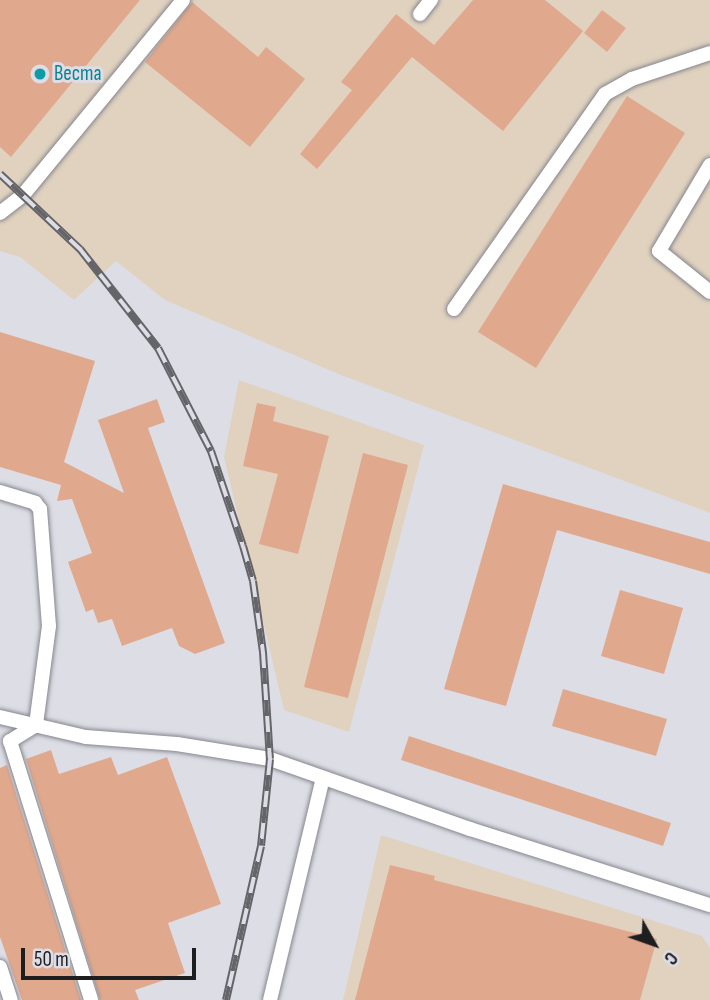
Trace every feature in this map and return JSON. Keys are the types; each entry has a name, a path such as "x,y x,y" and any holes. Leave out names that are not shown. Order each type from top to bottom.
{"lane":[{"path":"0,213 23,195 183,0"},
{"path":"420,14 432,0"},
{"path":"454,309 605,94 632,79 710,53"},
{"path":"710,164 659,251 710,292"},
{"path":"0,492 35,503 40,509 49,626 36,725"},
{"path":"0,717 86,737 177,744 270,759 470,829 710,905"},
{"path":"36,725 10,741 91,1000"},
{"path":"270,1000 323,778"},
{"path":"0,967 11,1000"}],"shaded area":[{"path":"0,0 710,0 710,513 341,375 165,300 116,261 74,300 20,257 0,251"},
{"path":"239,380 424,445 349,732 284,710 224,457"},
{"path":"381,835 702,936 710,948 710,1000 343,1000"}],"building":[{"name":"Веста","path":"0,0 140,0 11,157 0,147"},
{"path":"473,0 545,0 583,31 503,131 412,57 317,169 300,154 352,90 341,82 396,14 434,45"},
{"path":"192,2 258,57 266,47 305,79 250,147 145,62"},
{"path":"602,10 626,28 607,52 584,33"},
{"path":"627,96 685,133 536,368 478,332"},
{"path":"0,332 95,361 64,462 124,493 98,420 157,399 165,422 148,428 225,643 195,654 179,646 172,628 122,646 112,619 98,623 93,609 86,612 68,562 92,553 72,499 57,501 61,485 0,467"},
{"path":"257,403 276,407 273,421 329,436 298,554 259,544 278,474 243,466"},
{"path":"363,453 408,465 348,698 304,687"},
{"path":"503,484 710,542 710,574 557,530 506,706 444,689"},
{"path":"620,590 683,608 664,674 601,656"},
{"path":"563,689 667,719 656,756 552,726"},
{"path":"409,736 671,823 663,846 401,760"},
{"path":"51,750 59,774 111,757 118,775 167,757 221,904 168,923 185,973 135,990 139,1000 100,1000 26,759"},
{"path":"7,765 81,1000 22,1000 0,937 0,768"},
{"path":"390,865 435,876 434,880 657,939 640,1000 355,1000"}],"railway":[{"path":"0,174 80,249 158,348 211,451 253,581 263,652 270,759 261,846 226,1000"}],"place":[{"name":"Веста","path":"40,74"}]}
